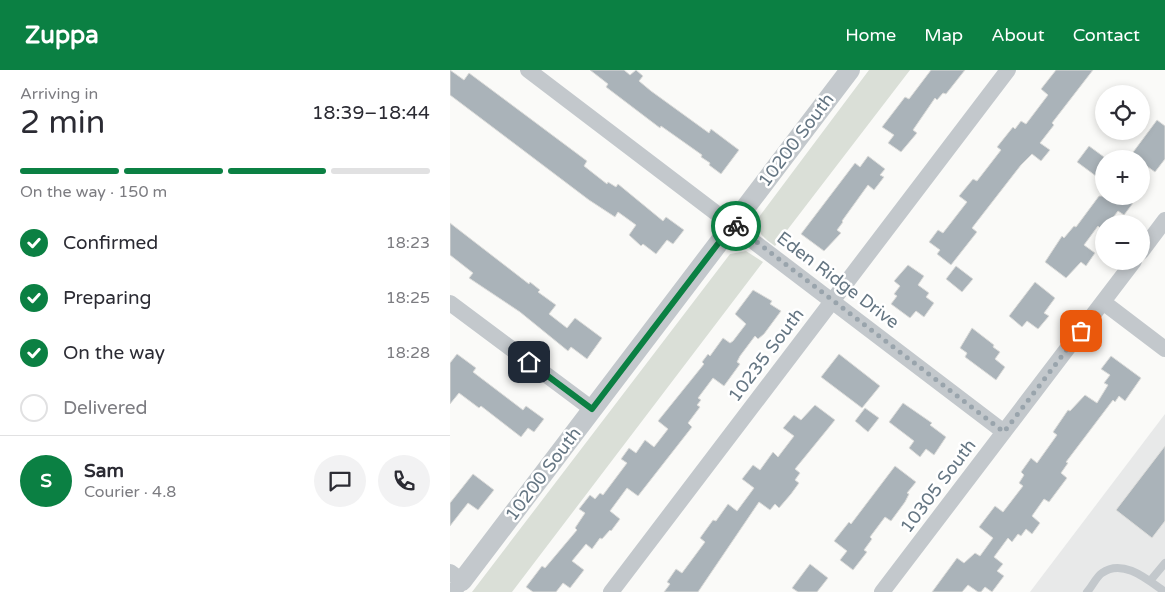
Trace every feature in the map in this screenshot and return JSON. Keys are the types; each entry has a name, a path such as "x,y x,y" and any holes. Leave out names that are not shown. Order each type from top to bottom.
{"street":[{"name":"Eden Ridge Drive","path":"528,70 833,300 1004,432"},
{"name":"10200 South","path":"455,581 592,409 850,70"},
{"name":"10235 South","path":"611,592 1008,70"},
{"path":"1150,240 1165,220"},
{"name":"10305 South","path":"882,592 1127,270"},
{"path":"450,302 592,409"},
{"path":"1103,302 1165,349"}],"lane":[{"path":"1150,581 1165,563"},
{"path":"1087,592 1102,573 1122,567 1150,581 1165,592"}],"shaded area":[{"path":"869,70 910,70 775,246 759,231 759,217"},
{"path":"746,251 763,262 512,592 472,592 730,254"},
{"path":"1165,414 1165,592 1030,592"}],"building":[{"path":"450,70 464,80 469,73 587,161 584,166 607,184 608,182 616,187 618,184 663,221 666,217 684,230 673,244 667,240 656,254 643,244 641,246 629,235 636,225 618,212 615,217 589,200 450,95"},
{"path":"590,70 624,70 630,75 636,70 643,76 639,81 651,91 709,133 711,129 739,150 721,174 701,157 702,155 661,126 660,128 606,87 608,84"},
{"path":"931,70 965,70 946,94 943,93 937,100 935,98 913,130 917,133 901,152 888,143 894,135 882,127 905,97 909,99"},
{"path":"1056,70 1093,70 1052,123 1054,125 1040,143 1050,150 1041,161 1032,154 1021,165 972,228 977,232 951,265 937,254 940,250 929,242 938,230 943,233 967,202 959,196 973,179 977,181 1001,150 997,147 1013,127 1015,129 1021,121 1026,124 1048,95 1041,89"},
{"path":"1157,120 1165,126 1165,159 1155,172 1150,168 1150,150 1135,150 1142,140 1150,140 1150,129"},
{"path":"1089,146 1095,150 1095,175 1077,162"},
{"path":"868,156 885,169 880,175 884,177 874,190 868,185 842,221 837,230 841,233 824,251 801,234 855,163 860,167"},
{"path":"1095,201 1095,205 1132,205 1124,215 1118,211 1115,215 1095,215 1095,230 1084,245 1095,253 1086,266 1081,262 1066,278 1045,262 1062,236 1064,238 1074,226 1076,227"},
{"path":"450,223 529,284 530,282 540,290 538,292 556,305 549,314 567,328 575,318 602,338 587,359 571,347 568,351 520,312 469,278 473,273 450,255"},
{"path":"908,265 924,276 918,285 929,293 926,297 934,303 924,317 916,311 910,318 891,304 897,296 894,294 900,286 894,281"},
{"path":"956,266 973,279 962,292 946,279"},
{"path":"1035,282 1055,298 1044,313 1049,316 1038,329 1027,321 1022,327 1009,316"},
{"path":"753,290 772,301 770,304 781,311 764,334 758,339 755,336 740,356 737,362 740,364 724,386 713,378 698,398 701,400 697,405 700,407 688,423 692,427 638,496 627,488 610,511 620,519 611,531 602,539 600,538 592,549 586,544 572,561 584,570 570,588 563,583 556,592 533,592 526,587 542,566 545,568 577,530 575,528 585,513 579,509 590,495 595,499 600,493 603,495 627,463 621,459 629,448 636,453 645,440 654,447 668,429 658,421 704,364 702,362 708,354 710,356 723,338 730,343 733,341 746,324 735,314"},
{"path":"972,328 1000,352 995,359 1005,367 996,380 965,357 967,353 960,348"},
{"path":"457,354 476,368 473,372 523,410 526,406 544,419 534,432 528,428 521,437 481,406 479,408 459,393 450,404 450,363"},
{"path":"839,354 880,386 862,408 821,377"},
{"path":"1111,356 1141,378 1125,401 1119,396 1115,402 1113,400 1066,462 1068,463 1061,473 1067,478 1049,502 1044,499 1032,516 1040,523 1032,534 1026,529 1021,536 1018,534 1012,542 1008,538 994,557 1003,564 997,571 1004,576 992,592 985,587 981,592 978,592 968,585 962,592 932,592 957,558 964,563 975,553 980,556 993,538 979,527 995,506 1003,512 1023,486 1019,483 1024,475 1021,472 1031,458 1037,463 1057,435 1053,432 1068,410 1070,411 1085,395 1097,403 1108,385 1104,383 1110,375 1101,369"},
{"path":"903,403 932,423 930,425 946,437 934,455 926,449 920,457 909,448 914,441 889,422"},
{"path":"815,405 835,420 795,469 800,473 795,480 799,483 791,494 779,508 775,504 770,510 759,502 698,592 664,592 670,584 667,582 676,569 682,573 705,542 700,538 713,520 716,521 728,504 737,511 754,488 742,479 753,465 760,470 773,452 778,457 794,436 783,428 794,415 801,420"},
{"path":"865,408 879,418 868,432 855,421"},
{"path":"1165,446 1165,521 1152,538 1116,510"},
{"path":"895,466 916,482 907,493 909,494 905,502 891,521 885,517 870,537 872,539 864,550 867,552 853,570 840,560 847,551 834,541 849,522 851,524"},
{"path":"473,474 494,490 478,510 468,503 450,526 450,503"},
{"path":"810,564 828,578 817,592 798,592 792,588"}],"way so far":[{"path":"736,226 1004,432 1081,331"}],"route":[{"path":"529,362 592,409 733,224 736,226"}]}
